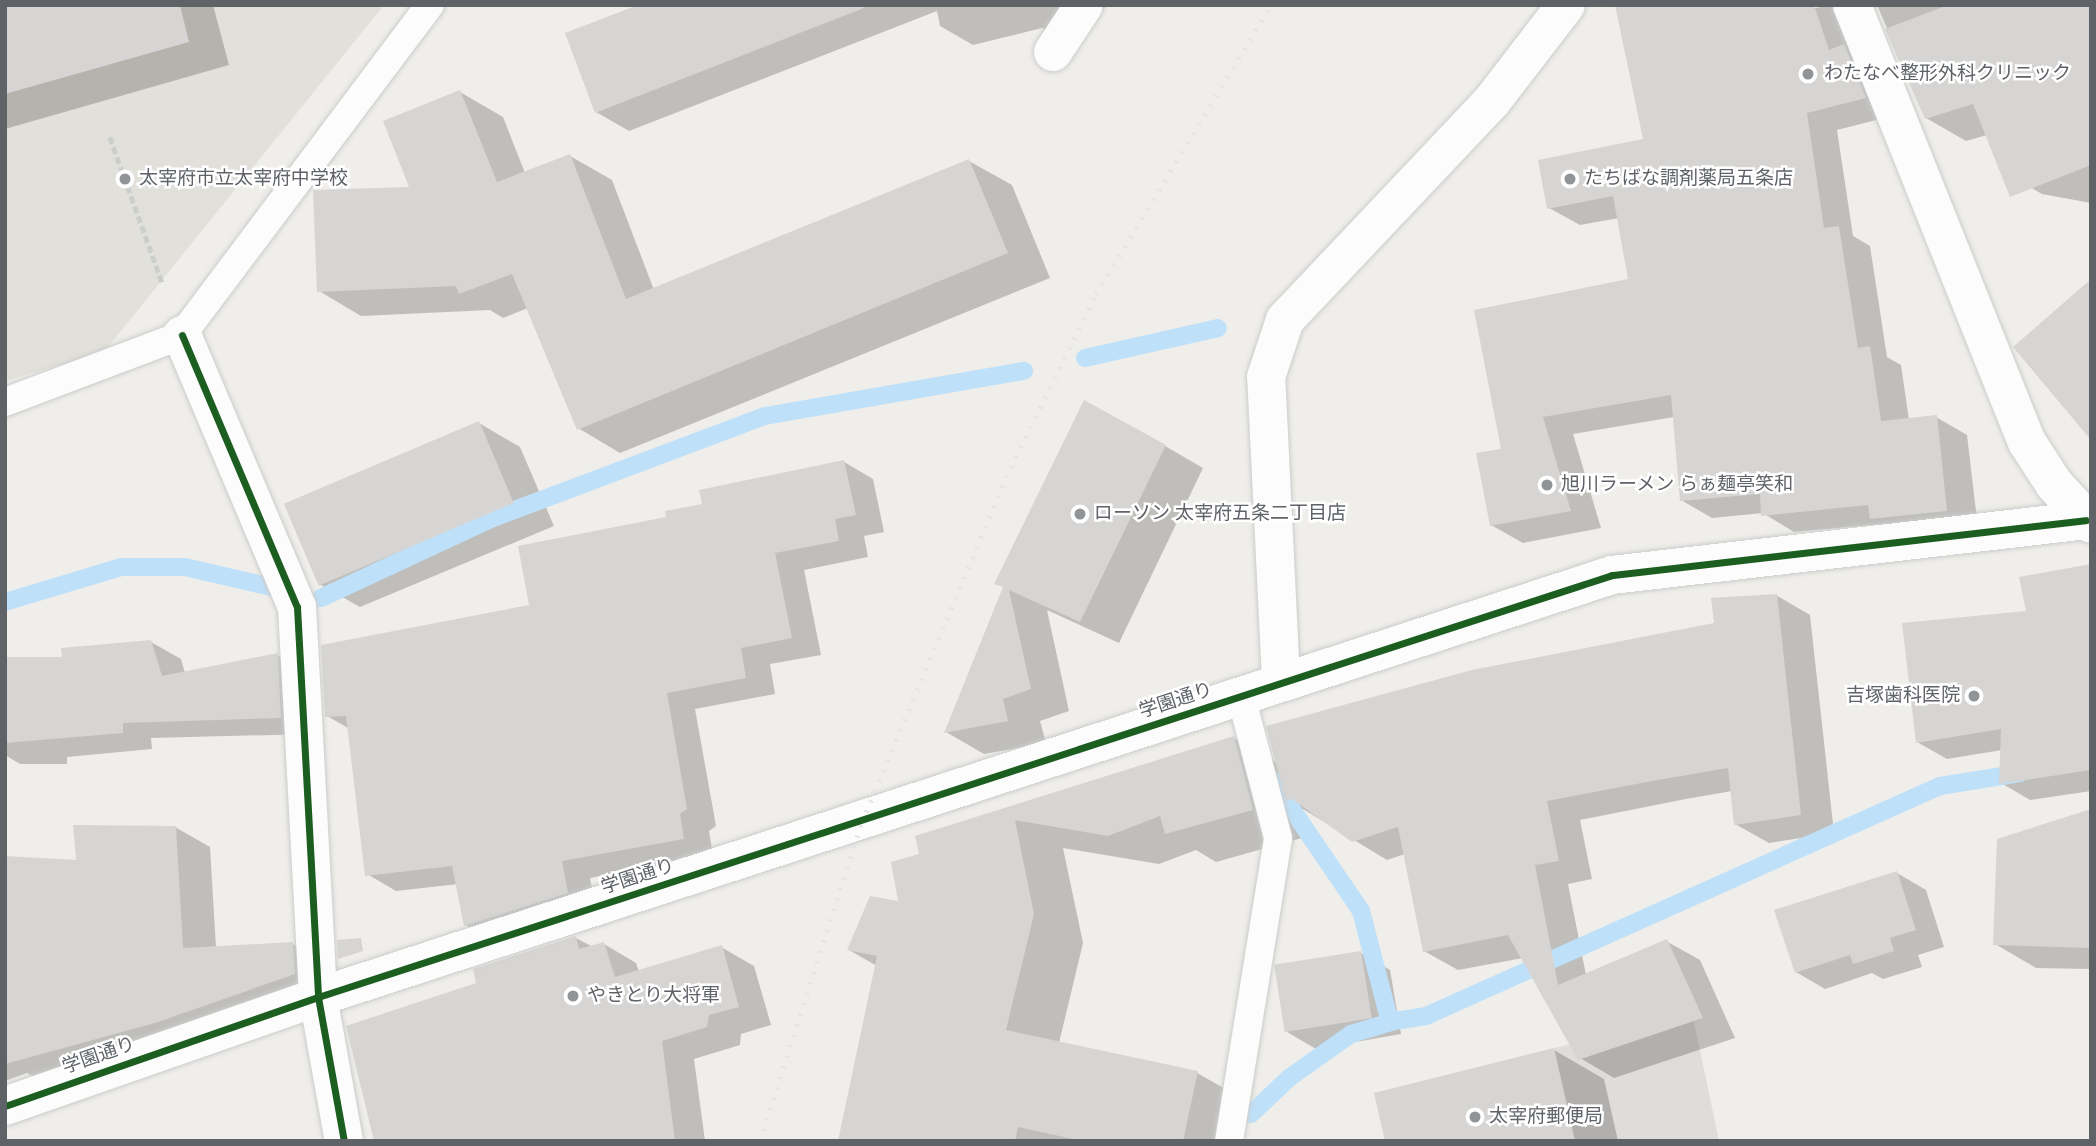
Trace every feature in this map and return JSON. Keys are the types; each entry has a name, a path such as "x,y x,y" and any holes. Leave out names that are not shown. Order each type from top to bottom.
{"street":[{"path":"1053,52 1084,5"},
{"path":"1280,680 1266,377 1284,320 1492,101 1566,5"},
{"path":"1852,5 2027,442 2054,484 2088,522"},
{"path":"182,335 297,607 318,997 344,1141"},
{"name":"学園通り","path":"5,1106 318,997 1241,696 1280,680 1612,575 2088,522"}],"lane":[{"path":"5,402 182,335 430,5"},
{"path":"1229,1141 1278,838 1241,696"}],"path":[{"path":"110,138 182,335"}],"shaded area":[{"name":"太宰府市立太宰府中学校","path":"5,5 384,5 104,352 5,381"},
{"path":"1693,1017 1719,1141 1575,1141 1554,1048"}],"building":[{"path":"5,5 180,5 189,42 5,94"},
{"path":"638,5 864,5 864,8 595,113 565,33"},
{"path":"1615,5 1814,5 1829,50 1844,44 1866,98 1807,113 1824,228 1839,226 1858,348 1870,346 1881,421 1937,415 1947,511 1870,519 1868,505 1761,516 1760,494 1680,501 1671,395 1543,417 1571,511 1490,526 1476,453 1501,449 1474,310 1628,279 1613,196 1547,209 1538,160 1643,139"},
{"path":"1948,5 2091,5 2091,165 2010,197 1973,104 1925,119 1885,29"},
{"path":"460,90 497,182 570,154 626,299 969,159 1008,253 577,430 512,274 459,294 456,286 317,292 313,190 409,187 383,121"},
{"path":"2091,279 2091,440 2013,347"},
{"name":"ローソン 太宰府五条二丁目店","path":"1084,400 1166,445 1080,622 1009,590 1031,689 1003,699 1008,721 944,733 1003,587 994,584"},
{"path":"479,421 514,503 319,586 284,504"},
{"path":"844,460 856,515 835,519 839,541 775,553 792,638 741,648 746,678 667,693 687,809 680,814 684,839 562,861 568,893 464,926 452,866 365,876 346,716 325,717 321,645 529,605 518,546 666,517 665,511 702,504 699,490"},
{"path":"2091,564 2091,770 1999,784 2001,729 1916,743 1902,623 2026,611 2019,577"},
{"path":"1777,594 1801,815 1734,825 1728,768 1652,781 1547,801 1559,861 1535,865 1558,985 1667,939 1703,1018 1578,1060 1508,935 1423,952 1398,827 1352,842 1292,799 1286,801 1266,726 1472,670 1714,623 1711,598"},
{"path":"151,640 162,676 278,653 281,718 123,723 123,733 5,743 5,657 62,657 61,648"},
{"path":"1234,736 1253,810 1165,834 1160,816 1108,836 1015,820 1034,914 1006,1030 1198,1071 1183,1141 1082,1141 1018,1127 1015,1141 838,1141 877,956 847,950 870,896 898,901 891,862 919,854 915,836"},
{"path":"2091,809 2091,948 1993,945 1997,839"},
{"path":"73,825 176,826 183,948 293,942 295,974 155,1023 5,1064 5,856 76,860"},
{"path":"1897,871 1916,930 1890,938 1894,951 1853,964 1850,955 1795,973 1774,910"},
{"path":"576,936 579,949 604,942 615,977 722,945 739,1007 709,1015 707,1027 662,1041 675,1141 374,1141 346,1026 476,983 473,969"},
{"path":"361,938 363,951 338,959 337,940"},
{"path":"1361,951 1372,1018 1285,1032 1274,965"},
{"name":"太宰府郵便局","path":"1554,1048 1575,1141 1385,1141 1374,1093"}],"waterway":[{"path":"1085,358 1218,328"},
{"path":"321,598 488,520 765,416 1024,371"},
{"path":"5,602 121,567 185,567 276,588"},
{"path":"1285,778 1289,805 1361,911 1388,1015 1395,1021 1426,1016 1940,786 2020,773"},
{"path":"1251,1114 1289,1078 1351,1034 1395,1021"}],"railway":[{"path":"760,1141 862,822 1006,477 1096,294 1271,5"}],"cycle path":[{"path":"182,335 297,607 318,997 344,1141"},
{"path":"5,1106 318,997 1612,575 2086,520"}],"place":[{"name":"わたなべ整形外科クリニック","path":"1808,74"},
{"name":"太宰府市立太宰府中学校","path":"125,179"},
{"name":"たちばな調剤薬局五条店","path":"1570,179"},
{"name":"旭川ラーメン らぁ麺亭笑和","path":"1547,485"},
{"name":"ローソン 太宰府五条二丁目店","path":"1080,514"},
{"name":"吉塚歯科医院","path":"1974,696"},
{"name":"やきとり大将軍","path":"573,996"},
{"name":"太宰府郵便局","path":"1475,1117"}]}
